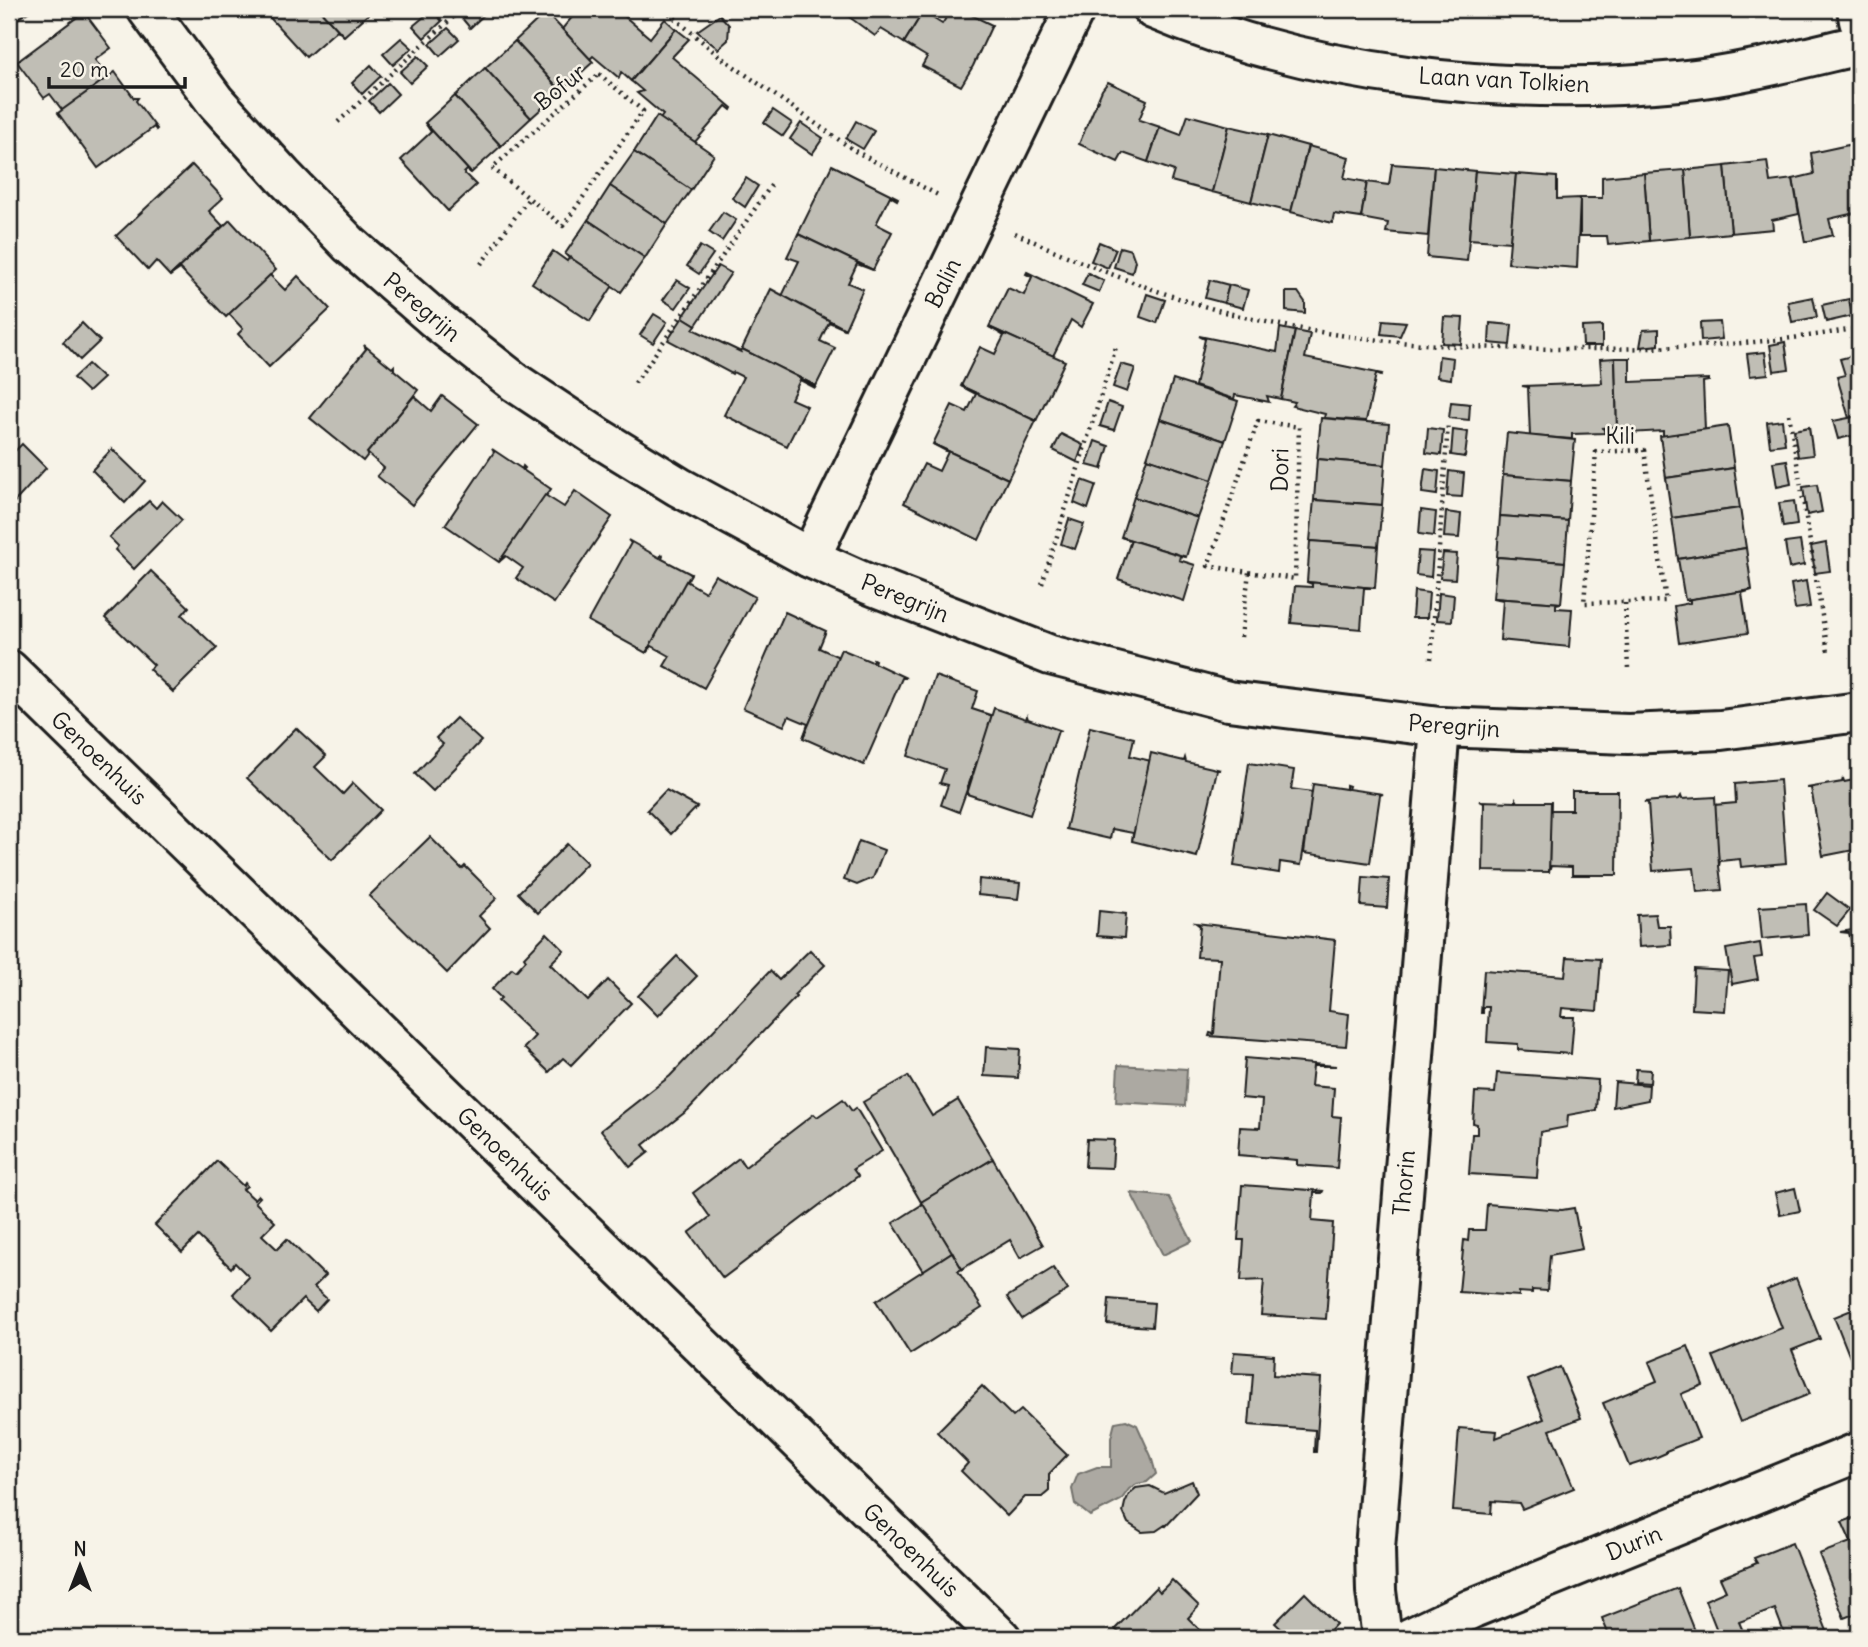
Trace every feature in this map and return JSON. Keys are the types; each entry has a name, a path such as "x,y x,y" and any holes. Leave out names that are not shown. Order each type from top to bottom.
{"street":[{"name":"Peregrijn","path":"148,9 215,101 283,176 350,245 436,320 516,383 599,438 679,486 810,558 868,584 1051,655 1228,701 1440,727 1645,734 1721,730 1859,712"},
{"name":"Balin","path":"810,558 1075,9"},
{"name":"Laan van Tolkien","path":"1153,9 1242,41 1332,63 1404,75 1499,84 1563,87 1679,81 1756,69 1859,45"},
{"path":"1857,9 1859,21"},
{"name":"Genoenhuis","path":"9,670 1001,1638"},
{"name":"Thorin","path":"1382,1638 1376,1591 1375,1549 1440,727"},
{"name":"Durin","path":"1410,1638 1473,1608 1859,1452"}],"path":[{"path":"338,122 462,9"},
{"path":"664,9 719,56 855,151 976,215 1102,270 1218,310 1332,334 1408,345 1493,349 1665,349 1761,342 1859,328"},
{"name":"Bofur","path":"599,74 643,111 564,226 529,198 492,168 599,74"},
{"path":"635,383 772,184"},
{"path":"481,264 529,198"},
{"path":"1042,584 1116,347"},
{"path":"1789,414 1828,652"},
{"name":"Dori","path":"1258,421 1299,427 1295,579 1249,572 1208,566 1258,421"},
{"path":"1431,659 1448,424"},
{"name":"Kili","path":"1644,450 1666,601 1625,603 1584,603 1596,452 1644,450"},
{"path":"1241,637 1249,572"},
{"path":"1625,603 1628,669"}],"shaded area":[{"path":"1118,1065 1187,1069 1185,1106 1116,1102"},
{"path":"1131,1193 1169,1197 1192,1241 1163,1255"},
{"path":"1126,1420 1137,1425 1156,1474 1147,1482 1129,1489 1121,1500 1090,1516 1075,1504 1072,1489 1078,1474 1097,1467 1111,1467 1111,1438 1115,1422"}],"building":[{"path":"9,9 33,9 9,24"},
{"path":"262,9 319,9 344,36 337,30 306,57"},
{"path":"319,9 374,9 344,36"},
{"path":"470,9 488,11 470,28 461,17"},
{"path":"579,9 616,9 650,38 665,19 676,29 631,81 621,72 619,78 593,56 590,59 562,29"},
{"path":"919,9 923,12 904,43 881,29 875,36 841,11"},
{"path":"952,9 959,9 992,25 961,86 922,66 927,57 904,43 923,12 942,24"},
{"path":"432,10 442,21 424,38 413,26"},
{"path":"84,12 111,48 95,60 109,78 63,111 50,94 44,98 17,62"},
{"path":"546,12 593,62 561,91 515,41"},
{"path":"720,15 729,25 728,40 718,49 697,31"},
{"path":"448,28 459,39 440,56 430,44"},
{"path":"676,29 689,39 672,57 732,108 731,110 726,106 695,142 660,119 663,115 637,93 643,91 631,81"},
{"path":"401,38 412,48 393,65 383,54"},
{"path":"515,41 561,91 531,118 485,68"},
{"path":"418,56 428,66 410,83 400,72"},
{"path":"371,65 381,76 362,94 352,83"},
{"path":"485,68 531,118 501,146 455,96"},
{"path":"115,72 134,98 138,98 136,101 157,129 154,127 98,168 58,113"},
{"path":"1108,82 1147,100 1139,120 1160,127 1148,162 1123,153 1118,162 1079,144"},
{"path":"388,83 398,94 379,112 369,101"},
{"path":"455,96 501,146 471,173 425,123"},
{"path":"773,110 792,123 783,136 764,123"},
{"path":"1188,115 1229,126 1212,192 1171,181 1174,171 1148,162 1160,127 1181,135"},
{"path":"657,116 714,155 691,190 634,152"},
{"path":"856,121 874,131 863,149 846,139"},
{"path":"425,123 471,173 467,170 464,173 476,185 448,211 401,160 431,132"},
{"path":"801,123 823,138 812,154 790,139"},
{"path":"1229,126 1268,135 1251,202 1212,192"},
{"path":"1268,135 1308,146 1291,212 1251,202"},
{"path":"1853,144 1859,162 1859,212 1829,219 1833,235 1805,242 1793,179 1814,174 1811,153"},
{"path":"1308,146 1349,157 1344,178 1367,182 1361,218 1334,214 1332,223 1291,212"},
{"path":"634,152 691,190 667,224 610,186"},
{"path":"1767,161 1770,182 1793,179 1799,214 1772,220 1773,229 1731,233 1725,166"},
{"path":"1392,164 1434,167 1428,236 1386,232 1388,223 1361,218 1367,182 1389,185"},
{"path":"192,165 223,198 209,211 223,226 170,276 156,261 148,270 116,236"},
{"path":"832,165 898,198 897,200 890,196 876,224 892,232 873,270 798,234"},
{"path":"1725,166 1731,233 1690,237 1685,170"},
{"path":"1434,167 1475,171 1467,261 1427,257"},
{"path":"1685,170 1690,237 1649,241 1644,173"},
{"path":"1475,171 1516,174 1510,242 1469,239"},
{"path":"1644,173 1649,241 1608,245 1607,236 1580,236 1580,198 1602,198 1602,177"},
{"path":"1516,174 1557,177 1557,199 1580,198 1577,268 1508,263"},
{"path":"746,178 758,186 745,207 732,198"},
{"path":"610,186 667,224 645,258 588,220"},
{"path":"723,212 736,220 722,241 709,232"},
{"path":"230,220 276,270 226,317 180,269 170,276"},
{"path":"588,220 645,258 621,292 565,254"},
{"path":"798,234 873,270 857,264 848,283 863,289 845,329 782,296 799,261 787,257"},
{"path":"1099,242 1116,249 1108,268 1091,261"},
{"path":"700,246 713,254 699,274 687,266"},
{"path":"1120,247 1131,250 1135,261 1132,273 1114,267"},
{"path":"553,251 567,261 569,258 565,254 621,292 612,287 590,321 532,283"},
{"path":"718,266 731,273 696,325 683,317"},
{"path":"1027,272 1093,304 1081,327 1071,320 1053,356 989,327 1008,288 1024,295 1032,277 1026,274"},
{"path":"1088,273 1104,281 1099,292 1082,285"},
{"path":"270,275 285,290 298,276 330,309 269,367 238,334 243,329 229,314"},
{"path":"677,280 690,288 676,308 663,300"},
{"path":"1210,280 1229,285 1224,303 1205,298"},
{"path":"1229,285 1248,290 1243,308 1224,303"},
{"path":"771,289 845,329 829,322 820,341 835,348 816,386 742,349"},
{"path":"1286,292 1298,292 1305,302 1305,313 1286,311"},
{"path":"1147,294 1165,300 1157,323 1140,317"},
{"path":"1813,297 1817,317 1792,322 1788,302"},
{"path":"1849,299 1852,316 1826,322 1822,305"},
{"path":"654,314 667,322 653,343 640,335"},
{"path":"683,317 696,325 693,329 741,352 742,349 816,386 815,388 800,380 791,399 807,406 787,446 724,415 743,377 733,372 732,374 668,340"},
{"path":"1444,317 1463,318 1461,344 1442,343"},
{"path":"1383,320 1406,322 1400,336 1381,334"},
{"path":"1720,322 1722,339 1701,341 1700,323"},
{"path":"82,323 100,341 80,360 63,342"},
{"path":"1490,323 1512,325 1510,345 1489,343"},
{"path":"1602,326 1602,346 1583,346 1582,327"},
{"path":"989,327 1065,361 1036,421 961,386 980,347 995,354 1004,336"},
{"path":"1280,328 1295,331 1281,399 1267,396 1269,402 1235,395 1234,399 1195,386 1205,339 1199,336 1277,352"},
{"path":"1659,329 1659,345 1640,347 1643,330"},
{"path":"1295,331 1310,334 1305,358 1382,374 1376,374 1366,421 1324,418 1325,414 1292,406 1295,402 1281,399"},
{"path":"1785,342 1789,369 1774,371 1770,345"},
{"path":"364,345 392,368 394,366 394,370 418,390 363,461 310,418 366,349"},
{"path":"1765,352 1768,374 1750,376 1747,354"},
{"path":"1859,354 1859,416 1849,418 1837,377 1845,375 1840,359"},
{"path":"1439,356 1453,358 1451,379 1437,377"},
{"path":"1615,358 1617,427 1603,428 1605,433 1572,434 1572,439 1530,436 1528,387 1522,386 1602,383 1600,359"},
{"path":"1615,358 1630,358 1630,382 1709,379 1703,382 1705,430 1663,436 1663,431 1629,433 1631,427 1617,427"},
{"path":"88,364 103,378 88,392 73,378"},
{"path":"1121,364 1135,368 1127,392 1113,387"},
{"path":"1173,380 1238,401 1225,441 1160,419"},
{"path":"961,386 1036,421 1008,479 933,444 952,405 967,412 976,394"},
{"path":"414,396 431,411 442,396 478,424 412,505 377,476 384,468 367,453"},
{"path":"1108,402 1122,407 1114,430 1100,426"},
{"path":"1451,402 1470,404 1469,420 1449,418"},
{"path":"1859,416 1859,466 1851,436 1838,439 1833,421"},
{"path":"1321,418 1389,424 1385,465 1317,459"},
{"path":"1160,419 1225,441 1212,480 1147,458"},
{"path":"1782,420 1785,444 1770,446 1767,422"},
{"path":"1728,426 1734,468 1666,478 1660,436"},
{"path":"1809,427 1813,455 1798,457 1794,430"},
{"path":"1428,428 1443,430 1441,455 1426,453"},
{"path":"1453,430 1468,432 1465,457 1451,455"},
{"path":"1507,433 1575,440 1571,481 1503,475"},
{"path":"1061,434 1083,445 1077,462 1053,450"},
{"path":"1095,441 1109,446 1102,469 1087,465"},
{"path":"22,444 46,468 9,508 9,457"},
{"path":"933,444 1008,479 979,540 904,503 924,464 939,471 948,452"},
{"path":"112,449 145,481 125,503 92,470"},
{"path":"492,449 522,469 523,466 523,470 551,489 499,562 445,525 494,452"},
{"path":"1147,458 1212,480 1198,518 1134,497"},
{"path":"1317,459 1385,465 1382,505 1314,500"},
{"path":"1787,460 1791,484 1777,487 1773,462"},
{"path":"1734,468 1740,508 1672,518 1666,478"},
{"path":"1425,469 1439,471 1437,495 1422,493"},
{"path":"1449,471 1464,473 1462,497 1447,496"},
{"path":"1503,475 1571,481 1568,521 1500,516"},
{"path":"1082,480 1096,485 1088,509 1074,503"},
{"path":"1817,485 1822,512 1807,515 1803,487"},
{"path":"575,491 612,517 554,603 516,578 523,568 506,556 499,562 545,495 564,507"},
{"path":"1134,497 1198,518 1186,557 1121,537"},
{"path":"1314,500 1382,505 1378,546 1310,541"},
{"path":"149,501 156,508 162,501 182,520 134,569 115,550 118,546 109,537"},
{"path":"1794,501 1797,525 1783,527 1779,503"},
{"path":"1740,508 1746,548 1678,559 1672,518"},
{"path":"1421,510 1436,512 1434,536 1419,534"},
{"path":"1446,512 1461,514 1459,538 1444,537"},
{"path":"1500,516 1568,521 1565,562 1497,557"},
{"path":"1069,519 1084,524 1075,549 1061,544"},
{"path":"628,540 660,558 663,556 662,559 691,574 646,653 588,621 631,543"},
{"path":"1131,540 1186,557 1180,556 1179,560 1195,565 1184,601 1118,579"},
{"path":"1310,541 1378,546 1375,588 1307,582"},
{"path":"1800,541 1804,565 1789,568 1785,543"},
{"path":"1826,543 1830,571 1815,573 1811,546"},
{"path":"1746,548 1752,590 1685,600 1678,559"},
{"path":"1418,551 1433,552 1431,577 1416,575"},
{"path":"1443,553 1457,554 1455,579 1440,578"},
{"path":"1497,557 1565,562 1561,603 1493,598"},
{"path":"151,571 189,607 182,615 217,648 173,692 149,669 154,665 105,618"},
{"path":"715,575 755,597 704,688 664,666 670,656 652,646 646,653 686,581 705,592"},
{"path":"1806,581 1810,607 1795,609 1791,584"},
{"path":"1307,582 1375,588 1364,588 1361,629 1291,623 1295,586 1312,587 1312,584"},
{"path":"1752,590 1742,593 1748,633 1679,643 1674,606 1690,603 1690,600 1685,600"},
{"path":"1414,591 1429,593 1427,618 1412,618"},
{"path":"1439,593 1454,595 1452,621 1437,620"},
{"path":"1493,598 1561,603 1556,604 1556,608 1572,609 1569,647 1500,640 1503,600"},
{"path":"785,612 826,631 819,648 839,657 803,738 808,724 789,716 784,726 743,708"},
{"path":"841,649 872,662 873,659 874,663 906,678 902,678 864,765 803,738"},
{"path":"935,676 978,691 972,709 993,716 959,812 941,805 948,785 940,783 945,769 908,756"},
{"path":"994,708 1026,719 1027,716 1028,719 1062,731 1058,731 1030,815 967,794"},
{"path":"456,718 481,741 433,791 415,774 443,744 436,738"},
{"path":"1090,727 1134,738 1130,756 1151,761 1132,841 1133,833 1112,829 1110,839 1066,829"},
{"path":"296,728 326,756 315,767 343,794 353,783 381,810 332,860 247,778"},
{"path":"1151,753 1184,761 1185,758 1186,762 1221,770 1217,770 1197,857 1132,841"},
{"path":"1249,763 1294,770 1291,789 1313,792 1301,865 1280,862 1279,873 1234,866"},
{"path":"1843,778 1844,782 1859,779 1859,849 1823,856 1811,788 1807,788 1842,782"},
{"path":"1780,780 1786,863 1741,867 1740,859 1720,861 1719,866 1714,805 1736,803 1735,784"},
{"path":"1313,784 1346,789 1346,785 1349,786 1348,789 1383,794 1380,795 1370,863 1304,853"},
{"path":"666,790 697,807 671,834 647,810"},
{"path":"1572,791 1618,791 1617,875 1572,875 1572,867 1551,866 1549,872 1550,810 1572,810"},
{"path":"1681,796 1682,799 1715,797 1722,890 1697,892 1694,868 1653,871 1648,803 1644,802 1679,799"},
{"path":"1516,799 1518,802 1551,802 1549,872 1483,871 1484,803 1480,801 1516,802"},
{"path":"430,837 462,869 465,866 497,898 479,916 490,928 447,973 369,896"},
{"path":"859,841 884,850 873,878 857,885 844,880"},
{"path":"567,844 587,863 538,913 518,893"},
{"path":"1363,877 1389,879 1387,908 1361,906"},
{"path":"979,879 1020,883 1018,899 978,895"},
{"path":"1827,893 1850,910 1837,926 1814,910"},
{"path":"1806,904 1808,935 1762,939 1759,907"},
{"path":"1099,911 1126,914 1124,938 1097,936"},
{"path":"1655,914 1657,926 1670,926 1671,945 1639,947 1637,915"},
{"path":"1196,923 1335,940 1329,1011 1349,1014 1346,1046 1209,1036 1210,1033 1214,1034 1220,958 1197,957 1200,926"},
{"path":"1859,929 1858,993 1851,963 1856,961 1849,933 1840,932"},
{"path":"547,933 564,950 550,964 588,1001 608,980 631,1003 571,1065 563,1058 549,1072 524,1048 535,1036 498,1001 501,998 492,989 512,968 516,971 526,960 524,957"},
{"path":"1760,943 1762,957 1754,958 1758,979 1732,984 1726,949"},
{"path":"810,950 825,965 688,1110 643,1145 649,1152 630,1167 601,1130 670,1076 770,971 779,980"},
{"path":"677,956 697,976 658,1016 638,996"},
{"path":"1567,957 1601,959 1597,1011 1562,1008 1561,1017 1574,1017 1571,1054 1518,1050 1518,1044 1487,1042 1489,1007 1483,1007 1481,1013 1484,970 1565,976"},
{"path":"1694,969 1728,971 1725,1011 1692,1009"},
{"path":"986,1047 1020,1049 1018,1078 984,1076"},
{"path":"1245,1058 1336,1066 1313,1066 1311,1086 1334,1088 1332,1116 1341,1117 1337,1168 1297,1165 1297,1160 1238,1155 1240,1127 1260,1128 1262,1100 1242,1098"},
{"path":"1636,1069 1651,1070 1650,1083 1635,1082"},
{"path":"1497,1073 1598,1080 1596,1110 1568,1115 1567,1127 1540,1132 1537,1178 1469,1174 1472,1134 1477,1134 1477,1124 1473,1123 1475,1092 1495,1093"},
{"path":"908,1076 932,1116 958,1100 993,1159 921,1202 863,1102"},
{"path":"1615,1082 1649,1085 1648,1100 1613,1107"},
{"path":"843,1099 852,1111 856,1108 882,1151 853,1169 858,1176 723,1278 689,1233 710,1217 693,1193 739,1158 745,1167 814,1114 817,1117"},
{"path":"1087,1139 1114,1140 1112,1168 1085,1167"},
{"path":"993,1159 1043,1245 1020,1258 1010,1240 962,1269 921,1202"},
{"path":"217,1161 243,1186 245,1183 247,1186 243,1189 254,1199 258,1195 260,1197 255,1202 275,1222 262,1235 277,1249 287,1239 326,1275 314,1287 327,1299 316,1311 303,1299 271,1331 233,1294 249,1277 235,1263 231,1268 198,1236 182,1252 155,1225"},
{"path":"1242,1185 1323,1191 1314,1193 1312,1221 1333,1223 1326,1319 1261,1315 1264,1280 1241,1281 1244,1240 1238,1240"},
{"path":"1795,1188 1800,1211 1780,1215 1775,1193"},
{"path":"923,1204 952,1252 923,1271 893,1223"},
{"path":"1487,1204 1562,1210 1574,1208 1582,1249 1550,1255 1547,1291 1519,1292 1519,1296 1459,1292 1464,1240 1468,1241 1469,1230 1485,1230"},
{"path":"952,1252 962,1269 958,1271 982,1308 910,1354 876,1301"},
{"path":"1859,1265 1859,1287 1854,1268"},
{"path":"1053,1268 1068,1290 1022,1319 1007,1297"},
{"path":"1796,1278 1820,1339 1792,1350 1810,1394 1740,1422 1713,1356 1782,1328 1767,1290"},
{"path":"1109,1299 1154,1303 1152,1327 1107,1324"},
{"path":"1859,1307 1859,1368 1855,1370 1834,1317"},
{"path":"1688,1346 1703,1385 1681,1394 1699,1438 1629,1466 1603,1403 1657,1381 1649,1362"},
{"path":"1234,1352 1274,1355 1273,1375 1321,1378 1316,1452 1315,1430 1249,1425 1253,1374 1232,1373"},
{"path":"1560,1367 1581,1418 1550,1430 1574,1488 1522,1509 1519,1503 1492,1501 1491,1514 1453,1511 1459,1428 1497,1431 1496,1438 1544,1419 1528,1380"},
{"path":"982,1386 1013,1417 1021,1410 1067,1455 1049,1474 1049,1491 1042,1497 1025,1497 1007,1516 961,1471 968,1463 937,1432"},
{"path":"1192,1481 1197,1493 1166,1526 1156,1531 1142,1532 1128,1523 1123,1512 1125,1503 1136,1488 1150,1486 1164,1493"},
{"path":"1859,1516 1859,1612 1844,1618 1819,1554 1851,1542 1842,1522"},
{"path":"1792,1543 1827,1631 1809,1638 1786,1638 1775,1609 1739,1622 1746,1638 1720,1638 1705,1600 1726,1591 1720,1578 1757,1563 1754,1558"},
{"path":"1172,1580 1199,1606 1188,1618 1208,1638 1125,1638 1115,1629 1156,1587 1160,1592"},
{"path":"1678,1588 1695,1631 1675,1638 1610,1638 1602,1618"},
{"path":"1305,1593 1336,1624 1323,1638 1291,1638 1275,1623"}]}
